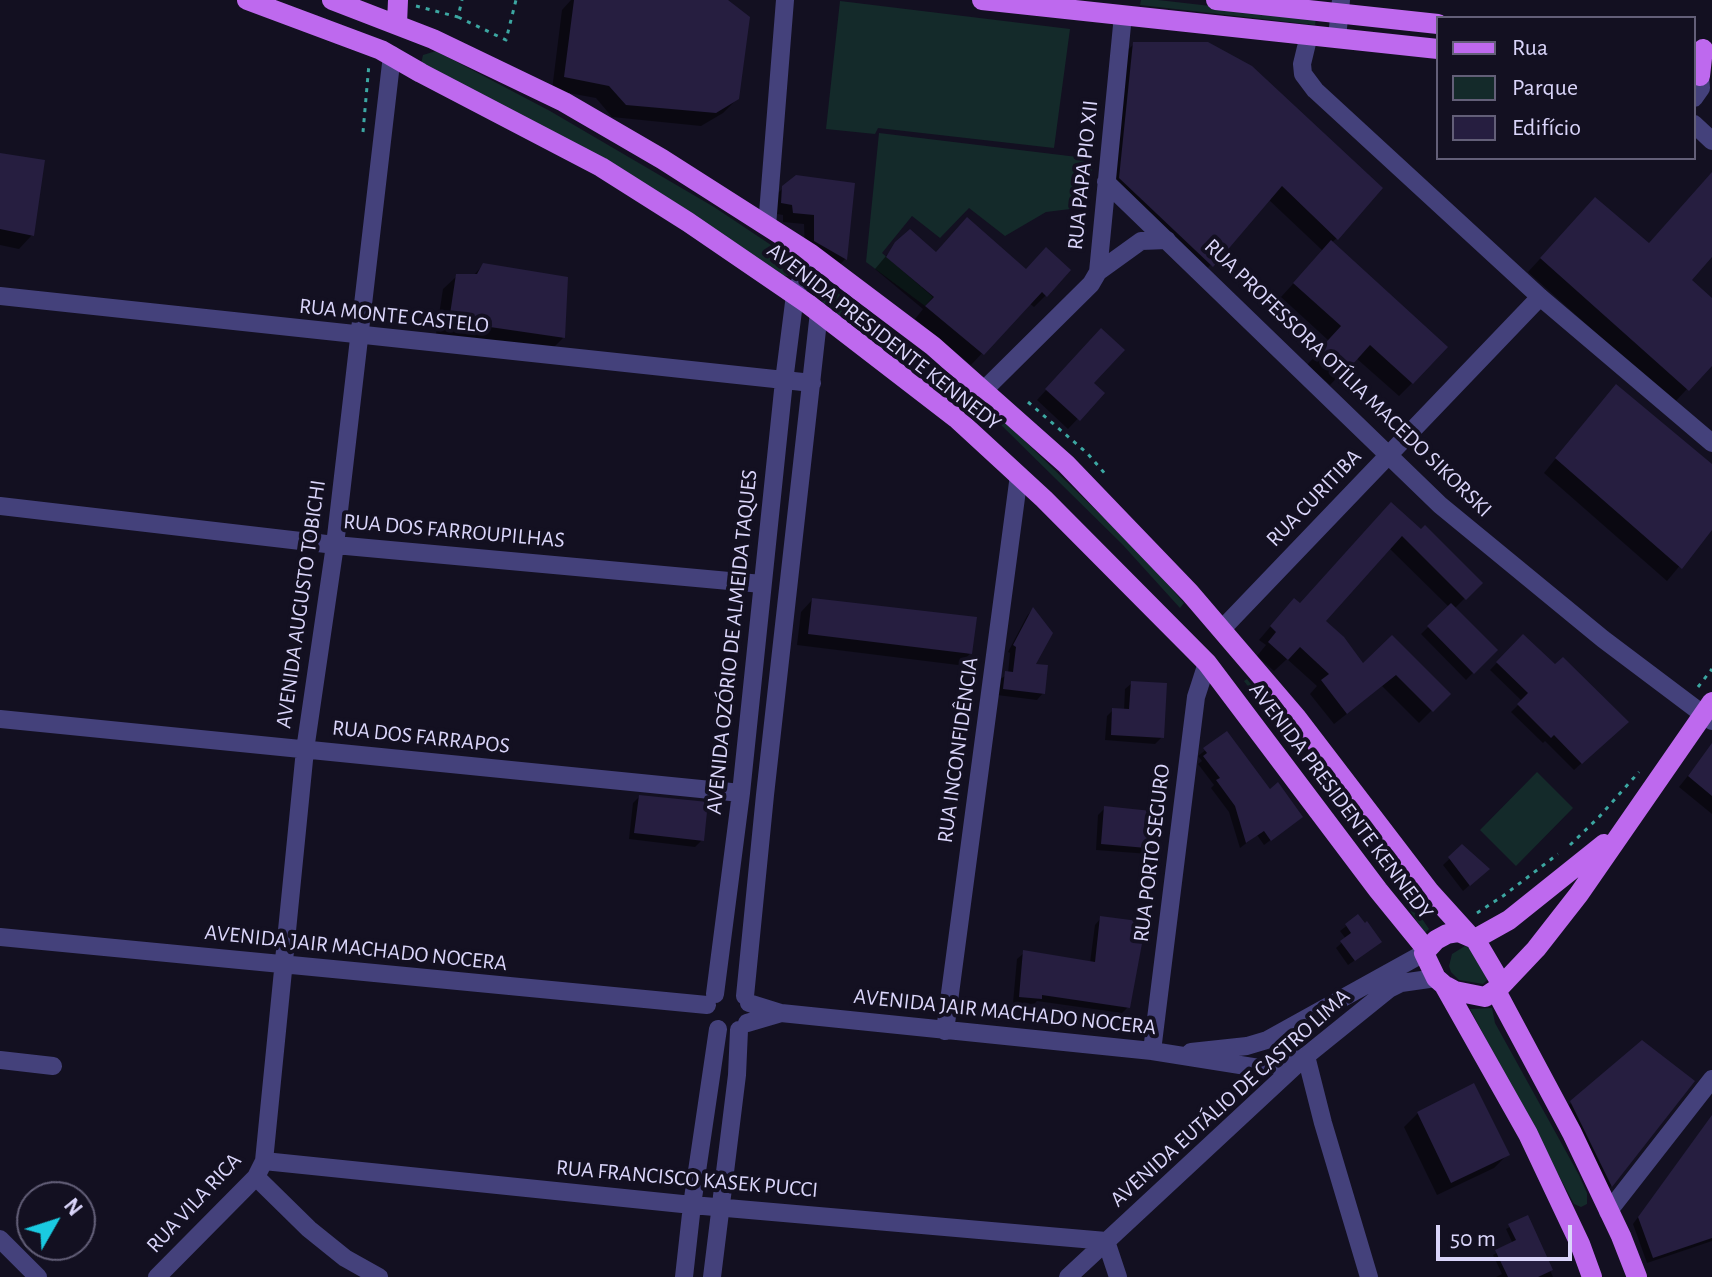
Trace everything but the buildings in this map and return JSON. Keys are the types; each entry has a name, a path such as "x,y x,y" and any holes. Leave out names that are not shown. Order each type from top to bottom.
{"main road":[{"name":"AVENIDA PRESIDENTE KENNEDY","path":"247,0 421,73 601,167 795,295 956,418 1019,475 1207,663 1425,951 1440,982"},
{"name":"AVENIDA PRESIDENTE KENNEDY","path":"332,0 390,14 564,102 662,159 811,254 933,346 1066,464 1222,629 1297,718 1430,892 1471,937 1498,989"},
{"path":"982,0 1436,49"},
{"path":"1216,0 1340,7 1436,24"},
{"path":"390,14 406,3"},
{"path":"1702,77 1703,50"},
{"path":"1440,982 1474,996 1485,997 1498,989 1556,924 1703,710"},
{"path":"1425,951 1447,934 1459,932 1471,937 1509,920 1620,832"},
{"path":"1440,982 1528,1134 1580,1244 1592,1277"},
{"path":"1498,989 1572,1133 1637,1277"}],"street":[{"path":"767,226 785,0"},
{"path":"1337,37 1340,7"},
{"name":"RUA PAPA PIO XII","path":"984,390 1091,284 1098,272 1123,15"},
{"path":"1309,35 1302,64 1303,74 1315,90 1540,297 1712,443"},
{"name":"AVENIDA AUGUSTO TOBICHI","path":"260,1169 305,750 335,545 392,60"},
{"path":"1696,126 1712,141"},
{"name":"RUA PROFESSORA OTÍLIA MACEDO SIKORSKI","path":"1106,182 1440,505 1603,639 1703,710"},
{"path":"1098,272 1141,241 1167,240"},
{"name":"AVENIDA OZÓRIO DE ALMEIDA TAQUES","path":"711,1000 741,793 795,295 811,254"},
{"name":"RUA MONTE CASTELO","path":"0,296 360,337 812,383"},
{"name":"RUA CURITIBA","path":"1222,629 1540,297"},
{"path":"712,1277 743,1027 751,1013 747,999 766,780 819,312"},
{"name":"RUA INCONFIDÊNCIA","path":"945,1031 1019,475"},
{"name":"RUA DOS FARROUPILHAS","path":"0,506 335,545 762,584"},
{"name":"RUA PORTO SEGURO","path":"1152,1051 1196,697 1207,663"},
{"name":"RUA DOS FARRAPOS","path":"0,719 741,793"},
{"name":"AVENIDA JAIR MACHADO NOCERA","path":"0,937 282,965 711,1000"},
{"name":"AVENIDA EUTÁLIO DE CASTRO LIMA","path":"1286,1031 1425,951"},
{"name":"AVENIDA EUTÁLIO DE CASTRO LIMA","path":"1068,1277 1306,1056 1389,989 1401,983 1440,982"},
{"path":"743,1027 729,1032 718,1029 711,1022 711,1000 730,989 747,999"},
{"name":"AVENIDA JAIR MACHADO NOCERA","path":"747,999 781,1013 1152,1051 1259,1068 1306,1056"},
{"name":"AVENIDA JAIR MACHADO NOCERA","path":"743,1027 781,1013"},
{"path":"684,1277 718,1029"},
{"name":"AVENIDA JAIR MACHADO NOCERA","path":"1176,1054 1247,1046 1286,1031"},
{"path":"1306,1056 1369,1277"},
{"path":"0,1060 53,1066"},
{"path":"1608,1212 1712,1079"},
{"path":"260,1169 309,1229 345,1258 379,1277"},
{"name":"RUA FRANCISCO KASEK PUCCI","path":"260,1169 1106,1241"},
{"name":"RUA VILA RICA","path":"157,1277 260,1169"},
{"path":"0,1239 38,1277"},
{"path":"1106,1241 1118,1277"}],"path":[{"path":"458,17 462,0"},
{"path":"406,3 458,17 506,40 516,0"},
{"path":"362,145 370,55 392,60"},
{"path":"1703,710 1712,669"},
{"path":"1477,913 1571,844 1644,766"}],"green space":[{"path":"1141,0 1316,18 1315,25 1140,5"},
{"path":"840,1 1070,29 1054,148 878,128 875,134 826,129"},
{"path":"436,51 550,111 714,207 792,259 796,266 793,272 788,276 777,275 421,64 423,55"},
{"path":"879,133 1094,159 1086,207 1046,212 1005,236 969,208 940,238 912,216 882,253 933,297 925,306 866,262"},
{"path":"824,287 842,296 958,388 961,393 959,404 955,407 820,300"},
{"path":"999,416 1140,553 1184,603 1180,608 1122,544 995,419"},
{"path":"1247,679 1356,822 1429,929 1425,933 1354,826 1244,681"},
{"path":"1537,772 1573,808 1516,866 1480,830"},
{"path":"1465,946 1470,948 1489,978 1483,984 1459,980 1451,972 1452,954"},
{"path":"1492,1008 1495,1023 1579,1175 1587,1193 1587,1204 1581,1207 1574,1204 1470,1009"}]}
